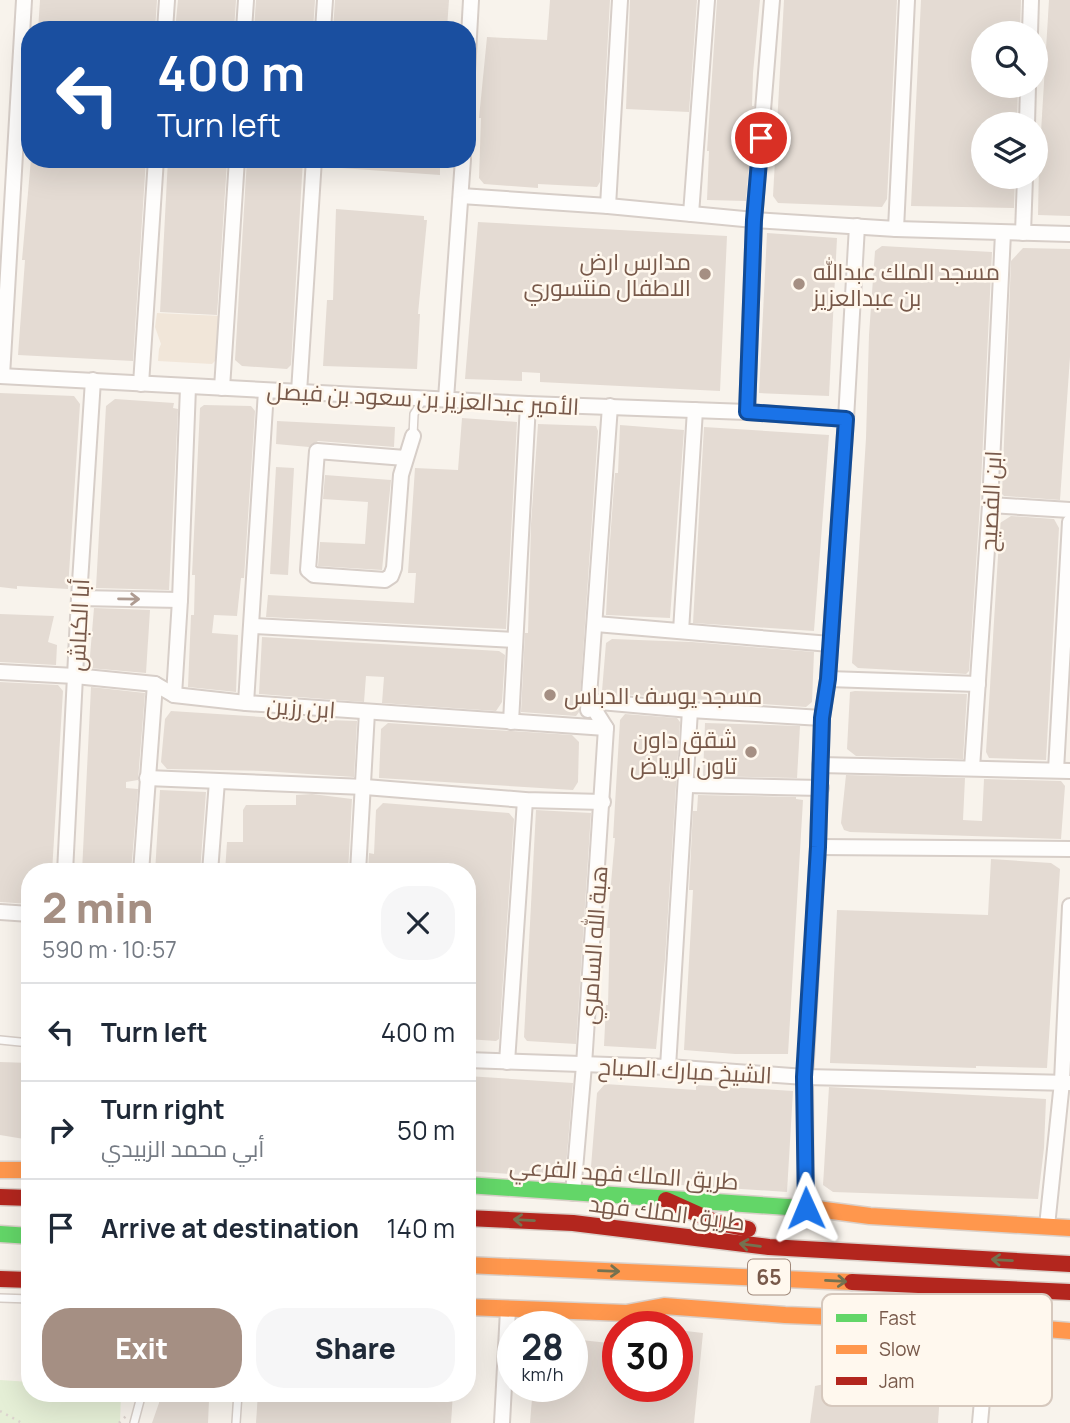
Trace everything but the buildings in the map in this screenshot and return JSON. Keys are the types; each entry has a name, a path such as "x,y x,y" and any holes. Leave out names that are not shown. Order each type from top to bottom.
{"main road":[{"path":"0,1170 21,1170"},
{"name":"طريق الملك فهد الفرعي","path":"476,1186 806,1208 995,1225 1070,1228"},
{"path":"0,1198 21,1198"},
{"path":"666,1200 715,1222 797,1236 845,1251"},
{"path":"476,1213 491,1218"},
{"name":"طريق الملك فهد","path":"476,1218 573,1223 769,1247 1070,1264"},
{"path":"0,1234 21,1235"},
{"name":"65","path":"476,1265 1070,1292"},
{"path":"0,1266 21,1274"},
{"path":"0,1279 21,1278"},
{"path":"476,1308 626,1313 664,1306 822,1315"},
{"path":"1052,1330 1070,1332"}],"street":[{"path":"23,21 24,0"},
{"path":"166,21 167,0"},
{"path":"245,21 246,0"},
{"path":"324,21 325,0"},
{"path":"470,21 471,0"},
{"path":"608,206 620,0"},
{"path":"691,215 707,0"},
{"path":"747,412 754,220 772,0"},
{"path":"897,229 908,0"},
{"path":"1030,21 1031,0"},
{"path":"1,376 21,49"},
{"path":"141,384 155,168"},
{"path":"222,388 236,168"},
{"path":"299,392 313,168"},
{"path":"446,399 463,168"},
{"path":"1023,233 1025,189"},
{"path":"461,196 897,229 1070,234"},
{"path":"806,1208 804,1077 821,788 822,718 828,679 857,226"},
{"name":"ابن الفصيح","path":"972,768 990,505 1003,233"},
{"name":"الأمير عبدالعزيز بن سعود بن فيصل","path":"1,376 846,419"},
{"name":"أبا الكباش","path":"65,863 93,380"},
{"path":"174,695 188,387"},
{"path":"246,703 266,391"},
{"path":"511,722 528,404"},
{"path":"588,726 610,406"},
{"path":"681,631 695,410"},
{"path":"405,458 317,451 308,569 310,572 314,575 385,580 391,576 394,568 401,475 413,436"},
{"path":"990,505 1070,510"},
{"path":"820,765 1063,770 1070,522"},
{"path":"79,598 180,600"},
{"path":"596,624 830,644"},
{"path":"252,626 514,640"},
{"name":"ابن رزين","path":"0,673 75,676 155,684 174,695 246,703 606,728"},
{"path":"828,679 978,684"},
{"path":"142,863 155,684"},
{"path":"589,701 822,718"},
{"path":"589,701 606,728"},
{"path":"668,1067 690,710"},
{"path":"359,863 368,712"},
{"name":"هبة الله السامري","path":"573,1193 603,802 606,728"},
{"path":"147,778 365,787 525,800 603,802"},
{"path":"211,863 217,781"},
{"path":"687,785 821,788"},
{"path":"507,1062 525,800"},
{"path":"818,847 1070,849"},
{"path":"1047,1226 1066,1082 1070,906"},
{"path":"0,912 21,913"},
{"name":"الشيخ مبارك الصباح","path":"476,1060 668,1067 804,1077 1066,1082"},
{"path":"502,1423 508,1310"}],"lane":[{"path":"413,436 414,414 424,398"},
{"path":"0,1040 21,1041"},
{"path":"0,1298 21,1299"},
{"path":"134,1423 140,1402"},
{"path":"236,1423 237,1402"}],"path":[{"path":"0,1412 22,1423"}],"shaded area":[{"path":"157,313 221,316 220,356 212,364 158,361 161,344 155,327"}],"green space":[{"path":"0,1380 21,1381 21,1402 121,1402 120,1423 0,1423"}],"traffic: fast":[{"path":"476,1186 817,1209"},
{"path":"0,1234 21,1235"}],"traffic: slow":[{"path":"0,1170 21,1170"},
{"path":"817,1209 870,1216 1070,1228"},
{"path":"476,1265 852,1282"},
{"path":"476,1307 626,1313 664,1306 822,1316"},
{"path":"1052,1330 1070,1331"}],"traffic: jam":[{"path":"0,1197 21,1198"},
{"path":"666,1200 715,1222 748,1229"},
{"path":"476,1218 573,1223 769,1247 1070,1264"},
{"path":"0,1279 21,1280"},
{"path":"852,1282 1070,1292"}],"place":[{"name":"مدارس ارض الاطفال منتسوري","path":"705,274"},
{"name":"مسجد الملك عبدالله بن عبدالعزيز","path":"799,284"},
{"name":"مسجد يوسف الدباس","path":"550,695"},
{"name":"شقق داون تاون الرياض","path":"751,752"}],"route":[{"path":"761,138 754,220 747,412 846,419 828,679 822,718 821,788 804,1077 806,1208"}]}
